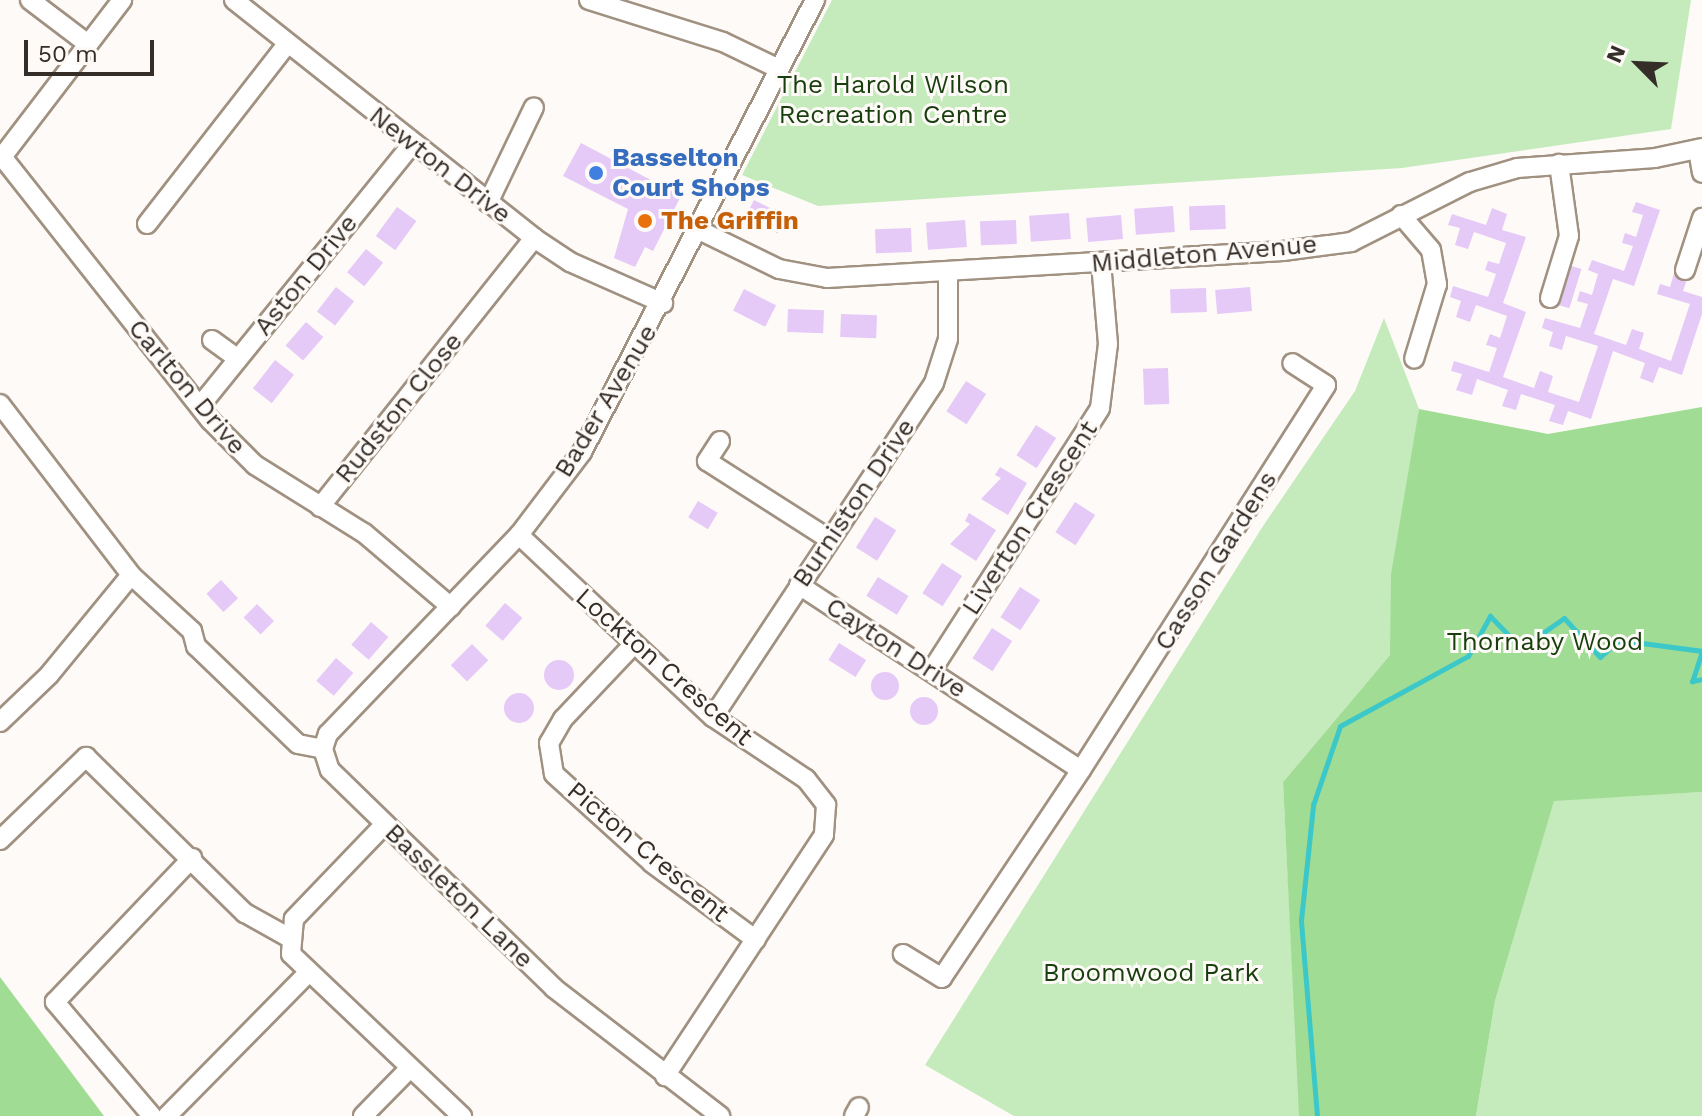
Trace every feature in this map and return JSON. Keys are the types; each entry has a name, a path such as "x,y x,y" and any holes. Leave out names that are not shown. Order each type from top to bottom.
{"street":[{"path":"1,156 122,0"},
{"name":"Newton Drive","path":"234,0 534,238 570,262 663,303"},
{"path":"589,0 637,7 779,69"},
{"name":"Bader Avenue","path":"323,749 328,734 519,535 582,452 663,303 815,0"},
{"path":"24,4 88,44"},
{"path":"147,224 288,43"},
{"path":"488,203 534,107"},
{"name":"Aston Drive","path":"200,406 412,144"},
{"path":"1700,149 1702,173"},
{"name":"Middleton Avenue","path":"699,230 779,269 827,278 1101,263 1351,242 1470,182 1559,164 1700,149"},
{"name":"Carlton Drive","path":"1,156 200,406 255,465 364,533 451,607"},
{"path":"1550,298 1569,236 1559,164"},
{"path":"1401,215 1431,250 1437,284 1414,359"},
{"path":"1685,270 1702,218"},
{"name":"Rudston Close","path":"320,507 534,238"},
{"name":"Liverton Crescent","path":"932,670 1100,408 1108,344 1101,263"},
{"name":"Burniston Drive","path":"713,717 934,383 948,339 948,272"},
{"path":"212,340 238,359"},
{"name":"Casson Gardens","path":"903,954 942,978 1081,770 1326,385 1292,363"},
{"path":"0,404 131,575 194,638 223,658 298,744 323,749"},
{"path":"720,441 707,461 829,539"},
{"name":"Lockton Crescent","path":"519,535 713,717 806,779 826,805 824,835 665,1076"},
{"path":"0,722 49,675 131,575"},
{"name":"Cayton Drive","path":"799,585 1081,770"},
{"name":"Picton Crescent","path":"633,645 563,719 549,743 554,774 652,863 756,940"},
{"name":"Bassleton Lane","path":"323,749 330,770 554,988 720,1116"},
{"path":"0,840 86,757 245,913 288,937"},
{"path":"385,824 294,919 288,937 291,954 462,1116"},
{"path":"152,1116 55,1002 192,858"},
{"path":"167,1116 309,972"},
{"path":"363,1116 409,1069"}],"green space":[{"name":"The Harold Wilson Recreation Centre","path":"832,0 1691,0 1671,129 1402,168 818,206 742,175"},
{"name":"Broomwood Park","path":"1384,318 1419,409 1390,655 1283,782 1300,1116 1014,1116 925,1065 1263,526 1355,391"},
{"name":"Thornaby Wood","path":"1702,407 1702,792 1554,801 1495,1001 1476,1116 1299,1116 1283,782 1390,655 1391,574 1419,409 1548,434"},
{"path":"1702,792 1702,1116 1476,1116 1495,1001 1554,800"},
{"path":"0,977 104,1116 0,1116"}],"building":[{"name":"The Griffin","path":"581,143 681,196 653,251 645,247 635,267 614,258 628,209 563,176"},
{"path":"754,200 786,216 777,233 745,217"},
{"path":"1636,202 1660,210 1634,286 1613,279 1594,334 1626,345 1632,329 1644,333 1639,349 1671,361 1690,304 1657,294 1660,284 1670,287 1675,270 1689,274 1683,291 1702,297 1702,314 1682,375 1659,367 1653,383 1640,378 1645,363 1613,351 1591,419 1568,411 1563,425 1549,421 1555,405 1521,394 1516,410 1502,406 1508,390 1477,379 1472,395 1456,390 1462,374 1451,371 1454,361 1489,372 1497,348 1486,345 1490,334 1500,338 1507,316 1476,305 1470,322 1456,317 1461,301 1450,297 1453,286 1488,297 1496,274 1485,270 1488,261 1499,264 1506,243 1474,232 1468,249 1455,245 1460,228 1448,225 1452,214 1486,225 1492,208 1507,214 1502,230 1526,237 1503,303 1526,312 1503,377 1534,388 1540,371 1553,376 1548,392 1579,402 1598,346 1566,336 1562,350 1549,346 1553,332 1542,328 1545,318 1580,328 1588,304 1577,301 1580,291 1592,295 1598,274 1588,270 1592,260 1624,271 1633,246 1622,243 1625,233 1636,237 1643,215 1632,212"},
{"path":"1225,205 1226,229 1190,230 1189,206"},
{"path":"1173,206 1175,232 1136,235 1134,209"},
{"path":"397,207 416,221 395,250 376,236"},
{"path":"1069,213 1071,239 1031,242 1029,216"},
{"path":"1121,215 1123,239 1088,242 1086,218"},
{"path":"965,220 967,247 928,250 926,223"},
{"path":"1016,220 1017,244 981,245 980,221"},
{"path":"911,228 912,252 876,253 875,229"},
{"path":"366,249 383,263 364,286 347,272"},
{"path":"1568,265 1581,269 1569,308 1556,304"},
{"path":"336,287 354,301 335,326 317,311"},
{"path":"1250,287 1252,311 1217,314 1215,290"},
{"path":"1206,288 1207,312 1171,313 1170,289"},
{"path":"744,289 776,305 765,327 733,310"},
{"path":"788,309 824,310 823,333 787,332"},
{"path":"841,314 877,315 876,338 840,337"},
{"path":"306,322 323,337 303,360 286,345"},
{"path":"275,360 294,375 272,403 253,388"},
{"path":"1168,368 1169,404 1144,405 1143,369"},
{"path":"966,381 986,394 967,424 946,411"},
{"path":"1036,425 1056,438 1037,468 1016,455"},
{"path":"1000,467 1027,483 1008,515 981,499 1001,478 995,475"},
{"path":"698,501 718,513 708,529 688,517"},
{"path":"1075,502 1095,515 1076,545 1055,532"},
{"path":"969,513 996,530 976,561 950,544 970,524 965,521"},
{"path":"875,517 896,530 877,561 856,548"},
{"path":"942,563 962,576 943,606 922,593"},
{"path":"878,577 909,596 897,615 866,596"},
{"path":"221,580 238,598 223,612 206,594"},
{"path":"1020,587 1040,600 1021,630 1000,617"},
{"path":"505,603 522,618 503,641 485,626"},
{"path":"257,604 274,621 261,634 244,617"},
{"path":"371,622 388,637 369,660 351,645"},
{"path":"992,628 1012,641 993,671 972,658"},
{"path":"839,643 866,660 856,677 828,660"},
{"path":"472,644 488,660 467,681 451,665"},
{"path":"336,658 353,673 334,696 316,681"},
{"path":"559,660 570,664 574,675 570,686 559,690 548,686 544,675 548,664"},
{"path":"885,672 895,676 899,686 895,696 885,700 875,696 871,686 875,676"},
{"path":"519,693 530,697 534,708 530,719 519,723 508,719 504,708 508,697"},
{"path":"924,697 934,701 938,711 934,721 924,725 914,721 910,711 914,701"}],"waterway":[{"path":"1317,1116 1301,920 1313,805 1340,726 1468,656 1490,616 1521,648 1564,618 1600,657 1619,640 1702,651 1692,681 1702,679"}],"place":[{"name":"Basselton Court Shops","path":"596,173"},
{"name":"The Griffin","path":"645,221"}]}
